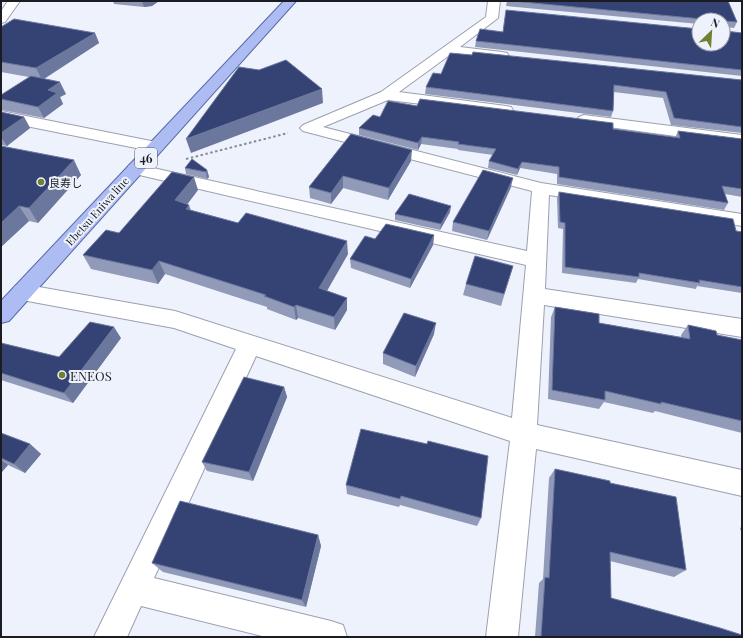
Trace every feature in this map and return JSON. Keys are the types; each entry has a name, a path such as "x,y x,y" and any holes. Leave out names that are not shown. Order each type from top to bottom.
{"main road":[{"name":"Ebetsu Eniwa line","path":"1,315 290,1"}],"street":[{"path":"1,19 14,1"},
{"path":"308,128 386,95 450,50 492,18 496,7"},
{"path":"450,50 513,57"},
{"path":"386,95 521,112"},
{"path":"1,116 156,148"},
{"path":"568,118 742,140"},
{"path":"308,128 541,188 742,220"},
{"path":"135,169 536,260"},
{"path":"502,637 524,434 541,188"},
{"path":"22,292 174,320 524,434 742,483"},
{"path":"534,295 742,328"},
{"path":"110,637 249,345"},
{"path":"133,588 331,637"}],"path":[{"path":"180,162 308,128"}],"building":[{"path":"512,1 728,1 737,22 731,22 731,12 691,12 691,18"},
{"path":"506,10 691,28 691,52 731,52 731,32 742,33 742,70 476,41 480,29 503,32"},
{"path":"14,19 95,33 36,68 1,62 1,27"},
{"path":"473,52 742,80 742,127 674,118 666,92 614,85 613,111 426,87 433,73 441,74 450,53 472,55"},
{"path":"286,60 322,89 186,139 239,67 259,70"},
{"path":"31,76 60,82 48,90 57,93 38,107 1,99 1,95"},
{"path":"420,99 613,123 613,129 680,138 678,131 742,139 742,189 722,186 728,203 559,177 559,167 522,162 518,169 489,161 496,149 422,137 418,143 359,128 373,115 380,117 388,101 417,106"},
{"path":"1,112 24,117 1,133"},
{"path":"351,134 412,150 389,188 343,176 331,193 309,187"},
{"path":"1,146 74,160 29,208 19,206 1,223"},
{"path":"192,159 207,170 206,172 185,168"},
{"path":"483,170 513,178 489,231 453,222"},
{"path":"172,172 194,177 175,200 189,205 186,209 238,223 246,213 347,241 319,288 347,298 334,317 296,305 294,307 264,296 266,295 159,261 152,270 83,255 106,230 119,233"},
{"path":"559,192 733,219 736,231 742,232 742,287 699,280 700,283 639,273 639,277 565,267 565,223 560,222"},
{"path":"409,194 451,206 441,224 395,214"},
{"path":"386,224 434,235 411,279 350,259 365,236 375,239"},
{"path":"475,256 513,266 504,294 466,284"},
{"path":"555,307 599,314 599,323 690,339 688,325 716,331 717,335 742,340 742,421 661,402 661,404 605,391 605,400 552,390"},
{"path":"404,313 436,323 416,366 383,353"},
{"path":"90,322 114,327 64,393 1,373 1,343 59,357"},
{"path":"244,377 284,387 249,472 202,462"},
{"path":"361,429 427,444 428,441 488,456 481,518 401,496 400,499 346,485"},
{"path":"1,433 30,444 14,464 1,458"},
{"path":"555,469 610,481 610,483 676,497 686,570 610,552 611,598 720,628 742,635 742,637 541,637 545,577 549,578"},
{"path":"180,501 318,535 302,600 152,563"}],"place":[{"name":"良寿し","path":"41,182"},
{"name":"ENEOS","path":"62,375"}]}
